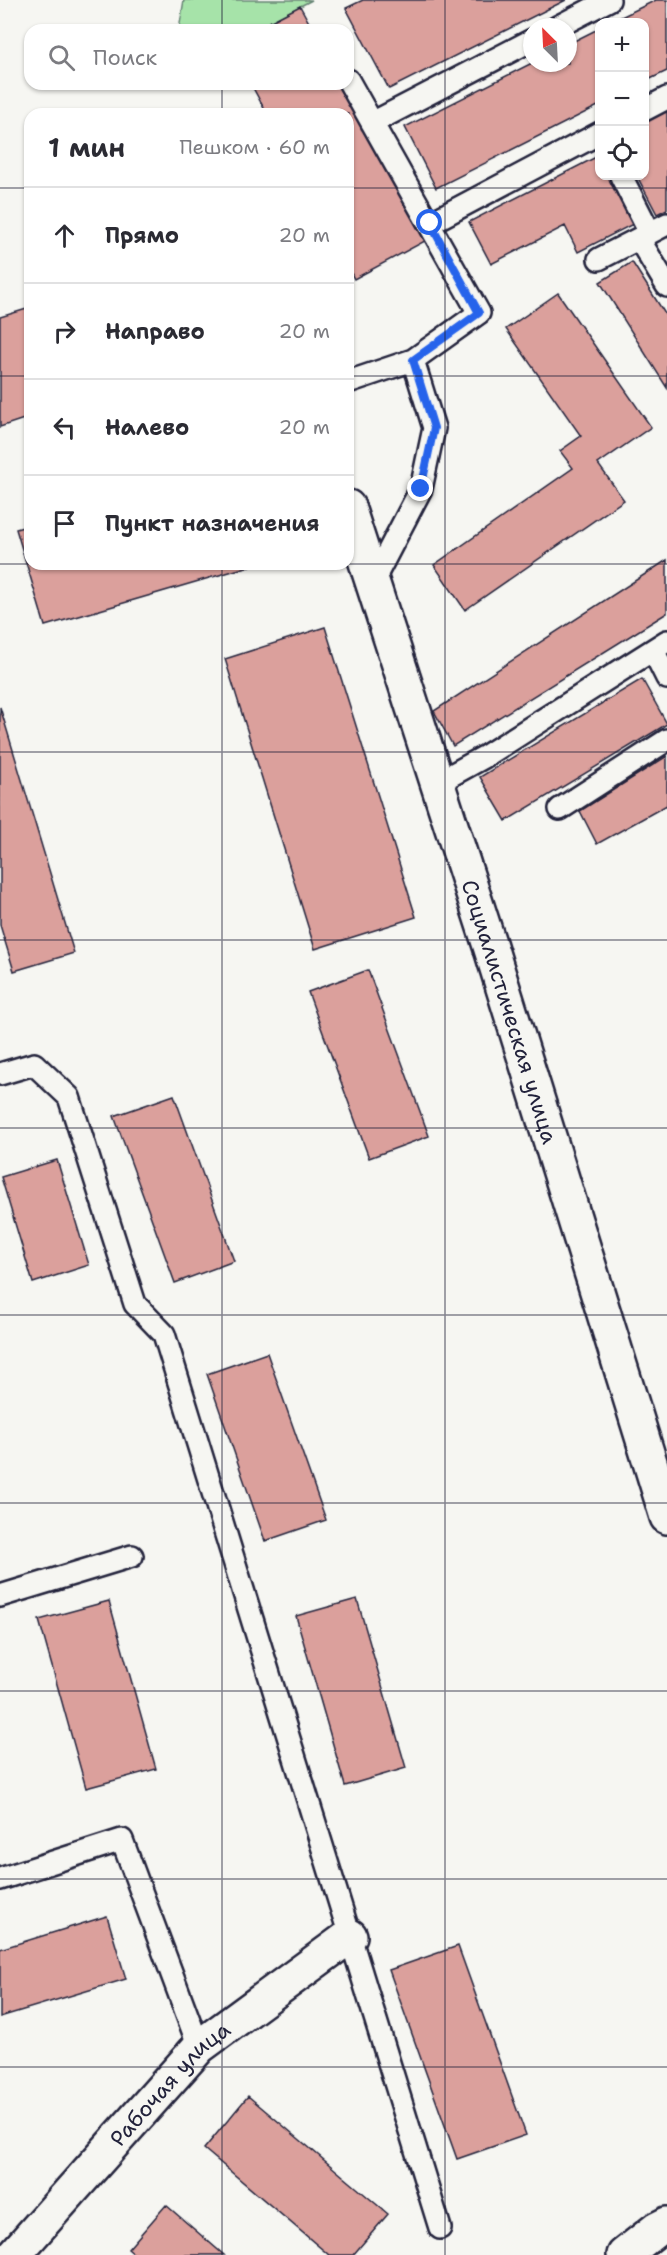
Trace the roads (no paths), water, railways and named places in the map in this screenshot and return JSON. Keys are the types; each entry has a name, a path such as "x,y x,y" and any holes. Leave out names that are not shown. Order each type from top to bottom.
{"street":[{"name":"Социалистическая улица","path":"354,525 490,946 667,1517"},
{"name":"Рабочая улица","path":"14,2255 199,2047 350,1936"},
{"path":"624,2255 667,2224"}],"lane":[{"path":"574,18 609,0"},
{"path":"372,123 523,45"},
{"path":"354,90 479,313 413,360 354,380"},
{"path":"649,108 667,98"},
{"path":"430,223 595,136"},
{"path":"623,180 652,232 667,286"},
{"path":"599,259 652,232"},
{"path":"372,580 421,489 434,428 413,360"},
{"path":"437,783 484,757 660,646 667,678"},
{"path":"560,808 667,740"},
{"path":"0,1074 34,1064 69,1097 135,1304 164,1334 440,2228"},
{"path":"0,1596 132,1556"},
{"path":"0,1879 122,1840 199,2047"}]}
